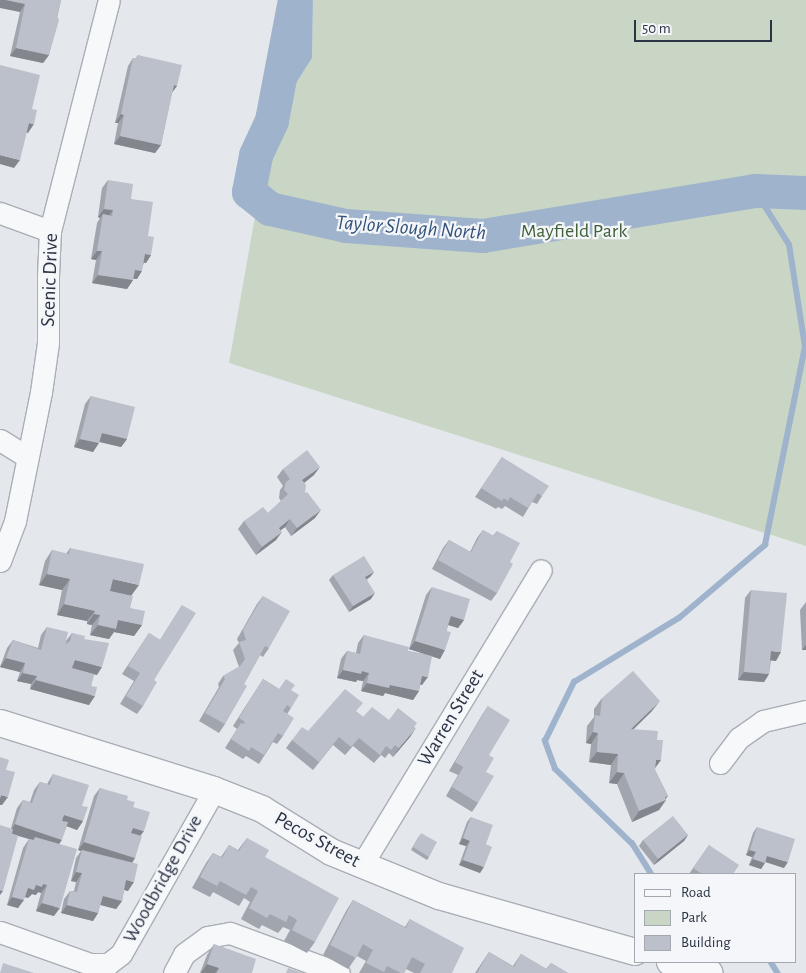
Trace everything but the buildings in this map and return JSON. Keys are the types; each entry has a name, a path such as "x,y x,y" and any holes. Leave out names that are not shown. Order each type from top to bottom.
{"street":[{"name":"Scenic Drive","path":"0,561 15,521 26,456 41,392 48,343 50,231 109,0"},
{"path":"0,213 50,231"},
{"path":"0,440 26,456"},
{"name":"Warren Street","path":"361,866 541,570"},
{"path":"720,763 739,738 763,721 806,711"},
{"name":"Pecos Street","path":"0,723 214,790 262,809 331,852 361,866 439,896 634,952"},
{"name":"Woodbridge Drive","path":"0,932 90,964 108,964 121,954 214,790"},
{"path":"174,973 184,954 207,937 230,934 338,973"},
{"path":"674,963 710,973"}],"green space":[{"name":"Mayfield Park","path":"313,0 806,0 806,546 229,363 272,121 312,58"}],"water":[{"path":"280,0 313,0 312,58 272,121"}],"waterway":[{"name":"Taylor Slough North","path":"295,0 272,121 256,156 249,192 270,209 346,226 483,236 755,191 806,193"},
{"path":"650,873 632,844 555,769 545,741 574,682 679,618 765,545 805,347 789,245 755,191"},
{"path":"772,963 778,973"}]}
